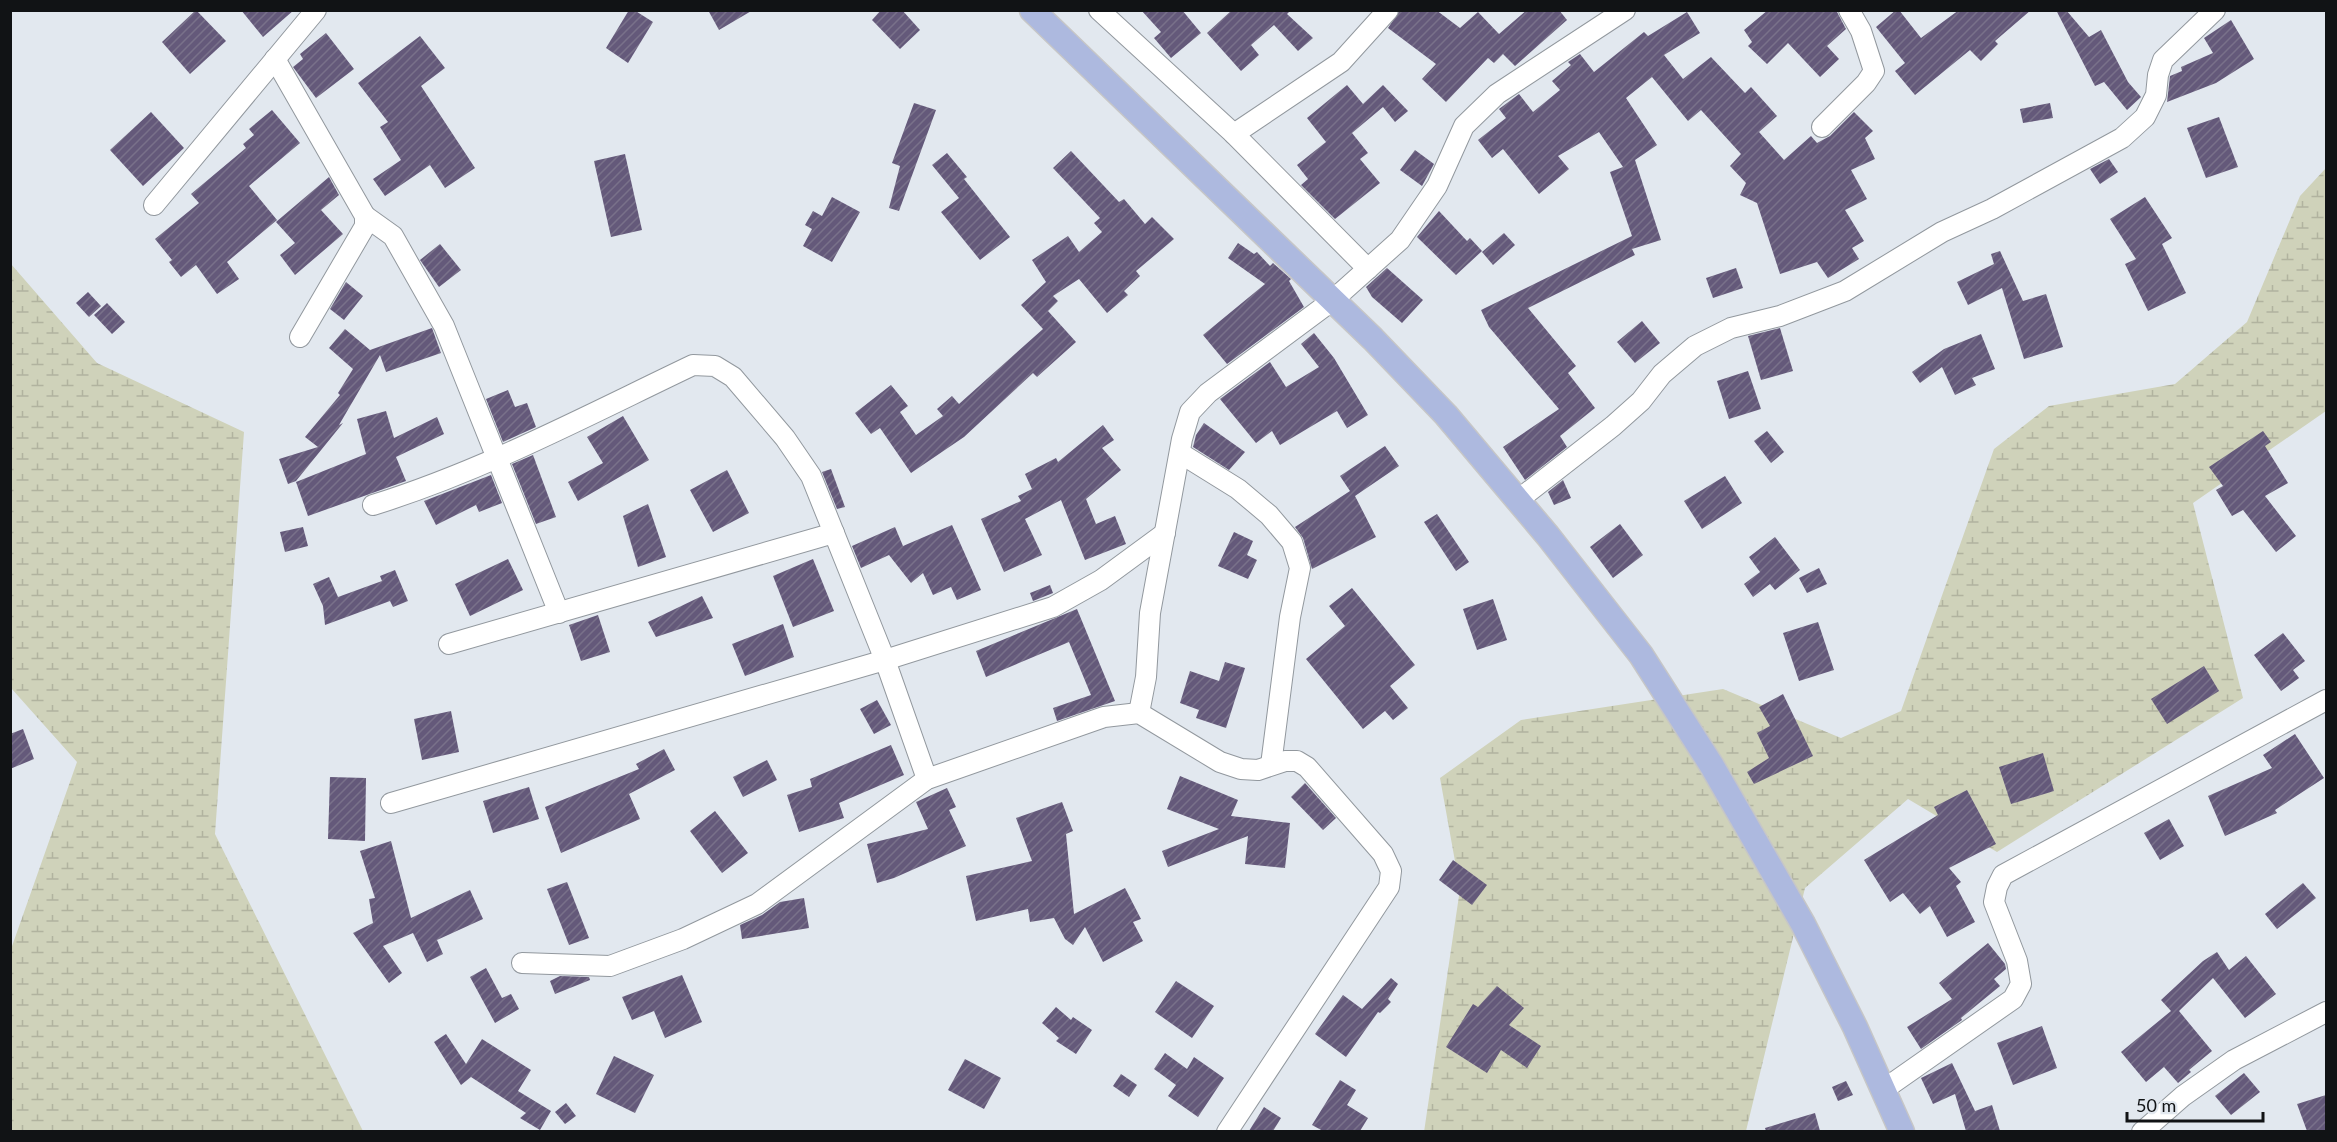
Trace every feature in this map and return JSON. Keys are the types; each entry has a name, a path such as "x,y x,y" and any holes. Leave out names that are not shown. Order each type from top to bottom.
{"main road":[{"path":"1032,10 1333,300 1446,416 1518,500 1641,655 1712,766 1803,924 1902,1131"}],"street":[{"path":"154,205 316,10"},
{"path":"1099,10 1234,134 1368,269"},
{"path":"1234,134 1341,62 1389,10"},
{"path":"1139,713 1146,677 1150,613 1180,453 1190,412 1208,393 1333,300 1400,240 1437,186 1464,126 1497,94 1625,10"},
{"path":"1822,127 1866,83 1874,70 1861,32 1849,10"},
{"path":"1518,500 1613,426 1641,401 1662,374 1695,346 1731,328 1780,316 1845,291 1942,232 1992,210 2122,138 2145,117 2156,95 2158,75 2163,60 2215,10"},
{"path":"275,59 365,216 393,236 444,326 559,612"},
{"path":"300,337 365,226 365,216"},
{"path":"373,505 497,460 693,364 715,366 733,377 785,438 811,476 885,660 927,779"},
{"path":"1180,453 1238,489 1269,515 1292,542 1300,568 1290,617 1271,765"},
{"path":"449,645 834,533"},
{"path":"391,803 885,660 1053,607 1101,580 1165,533"},
{"path":"1883,1090 2013,999 2021,984 2017,961 1994,902 1997,887 2004,875 2326,700"},
{"path":"522,963 610,966 683,939 757,904 927,779 1104,717 1139,713 1220,762 1242,769 1258,770 1271,765 1297,761 1307,766 1383,854 1391,871 1389,887 1227,1131"},
{"path":"2142,1131 2183,1096 2234,1060 2326,1012"}],"green space":[{"path":"2326,168 2326,411 2193,503 2243,698 1997,852 1908,799 1805,888 1746,1131 1424,1132 1460,889 1440,778 1521,720 1723,689 1841,738 1901,711 1994,449 2049,406 2175,384 2247,322 2300,196"},
{"path":"11,264 97,363 244,432 215,834 363,1131 11,1131 11,949 77,762 11,688"}],"building":[{"path":"196,10 226,41 190,74 162,42"},
{"path":"241,10 294,10 263,37"},
{"path":"629,10 634,10 653,22 628,63 606,48"},
{"path":"708,10 753,10 719,30"},
{"path":"881,10 902,10 920,30 900,49 872,20"},
{"path":"1141,10 1182,10 1201,33 1171,58 1154,38 1161,32"},
{"path":"1232,10 1291,10 1287,14 1313,38 1298,51 1274,25 1251,45 1259,55 1241,71 1207,33"},
{"path":"1400,10 1436,10 1460,28 1478,12 1499,34 1527,10 1559,10 1567,20 1515,66 1503,54 1494,63 1488,58 1446,102 1422,79 1436,64 1388,28"},
{"path":"1768,10 1836,10 1846,29 1827,46 1839,59 1820,77 1788,43 1767,64 1748,46 1752,42 1744,30"},
{"path":"1899,10 1921,38 1959,10 2031,10 1995,41 1998,44 1981,61 1970,50 1915,95 1895,71 1905,63 1876,27"},
{"path":"2056,10 2066,10 2089,37 2101,30 2128,82 2141,97 2127,110 2104,82 2095,86"},
{"path":"1687,12 1700,33 1664,55 1683,79 1711,57 1745,93 1751,87 1777,116 1759,132 1784,160 1811,136 1817,143 1830,136 1854,112 1873,131 1865,138 1875,159 1851,170 1867,199 1845,210 1864,241 1852,248 1859,259 1828,278 1817,262 1780,274 1757,203 1740,195 1746,183 1730,166 1741,154 1701,110 1688,121 1652,77 1626,98 1657,145 1635,160 1661,240 1632,249 1635,255 1528,308 1576,366 1568,373 1595,408 1560,436 1567,447 1525,480 1503,447 1559,409 1489,327 1481,310 1632,236 1610,172 1623,167 1599,132 1558,156 1569,169 1539,194 1503,149 1492,158 1478,140 1506,118 1499,109 1519,94 1533,112 1560,90 1552,81 1571,65 1568,62 1580,54 1594,72 1644,32 1648,36"},
{"path":"2231,20 2254,59 2216,83 2167,102 2170,76 2182,71 2181,67 2213,53 2204,38"},
{"path":"326,33 354,69 316,98 293,67 303,59 300,54"},
{"path":"420,36 445,68 421,86 475,168 445,188 430,165 385,196 373,179 401,160 380,127 388,122 358,83"},
{"path":"1347,85 1363,104 1383,85 1408,111 1395,122 1383,107 1352,133 1368,153 1360,159 1380,183 1335,219 1301,185 1308,179 1297,165 1326,142 1307,118"},
{"path":"914,103 936,110 899,211 889,208 900,166 892,163"},
{"path":"2050,103 2053,118 2023,123 2020,109"},
{"path":"272,110 300,143 249,186 277,220 227,262 239,279 217,294 196,265 181,277 169,262 172,260 155,239 199,203 191,194 246,148 243,144 254,135 249,129"},
{"path":"151,112 184,148 143,186 110,150"},
{"path":"2219,117 2238,167 2206,178 2187,128"},
{"path":"1415,150 1434,164 1422,186 1400,170"},
{"path":"1071,151 1119,202 1124,199 1145,224 1152,217 1174,239 1136,271 1140,276 1124,291 1128,295 1107,313 1079,279 1053,296 1058,301 1048,311 1076,342 1037,377 1033,373 964,437 911,473 880,428 871,434 855,413 891,385 908,406 900,412 916,435 943,416 937,409 952,396 959,404 1043,329 1021,305 1046,282 1032,260 1068,236 1079,252 1102,232 1094,223 1100,218 1053,168"},
{"path":"947,153 967,177 964,179 1010,237 980,260 941,212 959,198 932,165"},
{"path":"625,154 642,230 611,237 594,161"},
{"path":"2109,159 2118,172 2100,184 2090,169"},
{"path":"329,177 339,195 321,210 343,234 295,275 280,255 295,243 276,222"},
{"path":"832,197 860,212 832,262 803,246 812,229 805,225 813,211 822,216"},
{"path":"2145,197 2172,238 2162,244 2186,293 2148,311 2125,264 2136,259 2110,219"},
{"path":"1439,211 1467,241 1470,238 1482,251 1456,275 1417,237"},
{"path":"1504,233 1515,245 1493,265 1482,252"},
{"path":"1238,243 1254,254 1257,252 1270,266 1273,263 1291,279 1289,281 1304,307 1227,364 1203,335 1265,284 1228,258"},
{"path":"440,244 461,270 439,287 420,260"},
{"path":"2000,251 2023,301 2046,294 2063,347 2024,359 2002,288 1968,305 1957,282 1994,264 1991,254"},
{"path":"1387,268 1423,300 1402,323 1372,297 1366,287"},
{"path":"1736,268 1743,288 1713,298 1706,278"},
{"path":"346,282 363,296 344,320 330,309"},
{"path":"88,292 101,306 89,317 76,303"},
{"path":"107,303 125,322 112,334 94,315"},
{"path":"1642,321 1660,343 1635,363 1617,342"},
{"path":"432,328 441,353 386,372 380,355 339,425 343,423 296,481 288,484 279,459 318,447 305,437 340,395 338,393 353,369 329,348 345,329 370,350"},
{"path":"1780,328 1793,371 1761,380 1748,336"},
{"path":"1314,333 1334,358 1368,415 1347,428 1337,411 1280,445 1272,431 1256,443 1220,399 1270,362 1286,387 1319,367 1301,344"},
{"path":"1981,334 1995,369 1972,378 1976,385 1955,395 1942,367 1920,383 1912,372 1944,349"},
{"path":"1748,371 1761,409 1729,419 1717,381"},
{"path":"508,390 515,407 527,403 536,427 503,442 486,399"},
{"path":"386,411 394,438 437,417 444,434 396,457 406,481 308,516 296,482 366,454 357,419"},
{"path":"623,416 649,460 578,501 568,482 603,463 587,437"},
{"path":"1204,423 1245,452 1229,470 1193,447 1196,435"},
{"path":"1103,425 1114,440 1102,448 1121,470 1086,499 1096,524 1115,516 1126,544 1085,560 1061,500 1025,519 1042,555 1004,572 981,519 1021,501 1018,496 1032,489 1025,474 1056,458 1058,462"},
{"path":"1767,431 1784,452 1771,463 1754,441"},
{"path":"2263,431 2271,442 2265,446 2288,483 2265,496 2296,536 2276,552 2243,510 2232,516 2216,490 2223,486 2209,467"},
{"path":"1385,446 1399,466 1355,496 1376,537 1312,569 1303,538 1295,527 1350,491 1340,476"},
{"path":"533,455 556,517 536,524 512,464"},
{"path":"831,469 845,507 837,509 822,472"},
{"path":"727,470 749,513 713,532 690,490"},
{"path":"491,475 502,503 479,512 476,505 436,525 424,501"},
{"path":"1725,476 1742,503 1702,529 1684,501"},
{"path":"1563,480 1571,498 1554,505 1548,492"},
{"path":"648,504 666,557 638,567 623,516"},
{"path":"1437,514 1469,562 1456,571 1424,522"},
{"path":"1620,524 1643,555 1613,578 1590,547"},
{"path":"952,525 981,590 957,600 951,587 933,595 923,573 911,583 889,555 861,568 852,546 895,527 903,546"},
{"path":"303,527 308,546 285,552 280,532"},
{"path":"1234,532 1253,541 1247,555 1257,560 1248,579 1218,566"},
{"path":"1775,537 1800,570 1775,590 1770,584 1753,597 1744,584 1760,572 1749,557"},
{"path":"508,559 523,590 470,616 455,584"},
{"path":"813,559 834,611 793,627 773,576"},
{"path":"1819,568 1827,584 1807,593 1799,578"},
{"path":"395,570 408,601 393,607 390,601 325,625 323,606 313,584 329,577 338,597 382,581 380,576"},
{"path":"1050,585 1053,593 1033,601 1030,593"},
{"path":"1352,588 1415,665 1390,686 1408,708 1393,720 1385,711 1363,729 1306,659 1345,626 1329,606"},
{"path":"702,596 713,618 656,637 648,622"},
{"path":"1493,599 1507,640 1477,650 1463,609"},
{"path":"1077,609 1115,701 1057,721 1053,708 1091,695 1069,642 986,677 976,651"},
{"path":"598,615 610,652 581,661 569,625"},
{"path":"1818,622 1834,670 1799,681 1783,633"},
{"path":"783,624 794,657 745,676 732,644"},
{"path":"2283,633 2305,661 2293,670 2299,678 2281,691 2254,655"},
{"path":"1225,662 1245,668 1226,728 1196,718 1199,710 1180,703 1190,671 1219,681"},
{"path":"2204,666 2219,691 2167,724 2151,699"},
{"path":"1783,694 1813,756 1754,784 1747,772 1769,758 1757,733 1770,726 1759,707"},
{"path":"877,700 891,725 874,734 860,709"},
{"path":"451,711 459,752 422,760 414,719"},
{"path":"23,729 34,759 10,769 10,734"},
{"path":"2295,734 2324,778 2275,810 2277,813 2225,836 2208,796 2272,768 2263,755"},
{"path":"891,745 904,775 839,803 844,818 799,832 787,795 812,787 810,779"},
{"path":"664,749 675,770 629,794 640,819 561,853 545,807 639,769 636,764"},
{"path":"2043,753 2054,791 2011,804 1999,767"},
{"path":"767,760 777,780 743,797 733,777"},
{"path":"1180,776 1238,800 1231,816 1290,823 1285,868 1245,864 1248,836 1168,867 1162,851 1219,829 1167,809"},
{"path":"330,777 366,778 365,841 328,839"},
{"path":"1305,783 1336,818 1323,830 1291,797"},
{"path":"529,787 539,819 493,833 483,801"},
{"path":"947,788 956,807 949,810 966,846 894,878 877,883 867,844 928,829 916,802"},
{"path":"1967,790 1996,844 1949,868 1961,882 1956,886 1975,922 1947,937 1930,906 1920,914 1903,893 1890,902 1864,860 1938,815 1934,807"},
{"path":"1062,802 1073,831 1066,834 1074,914 1125,888 1141,919 1133,922 1143,941 1103,962 1085,927 1073,945 1065,939 1054,918 1030,922 1028,909 976,921 966,876 1032,861 1016,818"},
{"path":"715,811 748,853 722,873 690,831"},
{"path":"2169,819 2184,846 2160,860 2144,833"},
{"path":"391,841 411,918 470,890 483,919 437,940 443,954 427,962 413,933 383,946 402,973 389,983 353,933 373,923 369,899 375,898 360,851"},
{"path":"1453,860 1487,885 1472,905 1439,880"},
{"path":"567,882 589,938 569,945 547,889"},
{"path":"2303,883 2316,898 2277,929 2265,914"},
{"path":"804,898 809,928 742,939 740,925 762,915 780,902"},
{"path":"1988,943 2005,964 2006,969 1994,979 2000,986 1961,1018 1962,1020 1921,1049 1907,1027 1952,999 1939,983"},
{"path":"2217,952 2229,970 2246,956 2276,994 2245,1018 2213,978 2179,1011 2212,1051 2189,1070 2191,1072 2178,1083 2164,1067 2146,1082 2121,1052 2171,1011 2161,1000 2203,961"},
{"path":"486,968 502,998 511,994 519,1009 495,1023 470,977"},
{"path":"682,975 702,1022 665,1038 654,1011 632,1020 622,997"},
{"path":"560,976 589,977 590,980 555,994 550,981"},
{"path":"1391,978 1398,984 1388,999 1391,1002 1380,1013 1378,1012 1346,1057 1315,1034 1343,995 1362,1009"},
{"path":"1176,981 1214,1006 1192,1038 1155,1012"},
{"path":"1497,986 1524,1008 1509,1025 1541,1046 1527,1068 1501,1050 1487,1073 1446,1047 1473,1004 1478,1007"},
{"path":"1056,1007 1071,1020 1073,1017 1092,1030 1076,1054 1056,1041 1059,1038 1042,1023"},
{"path":"2042,1026 2057,1068 2013,1085 1997,1043"},
{"path":"446,1034 466,1064 482,1039 531,1070 518,1091 551,1111 540,1130 520,1118 526,1113 471,1077 461,1085 434,1042"},
{"path":"1165,1053 1187,1069 1194,1057 1224,1078 1198,1117 1168,1096 1176,1085 1154,1069"},
{"path":"614,1056 654,1075 635,1113 596,1094"},
{"path":"965,1059 1001,1078 984,1109 948,1090"},
{"path":"1952,1063 1975,1111 1992,1105 2000,1131 1966,1131 1955,1094 1933,1104 1921,1078"},
{"path":"2244,1073 2260,1092 2231,1115 2215,1096"},
{"path":"1121,1074 1137,1085 1129,1097 1113,1086"},
{"path":"1340,1080 1356,1090 1347,1105 1368,1118 1360,1131 1323,1131 1312,1125"},
{"path":"1846,1081 1853,1095 1838,1101 1832,1087"},
{"path":"2326,1095 2326,1131 2307,1131 2297,1104"},
{"path":"566,1103 576,1116 565,1124 555,1112"},
{"path":"1264,1107 1281,1118 1273,1131 1249,1131"},
{"path":"1815,1113 1820,1131 1766,1131 1765,1128"}]}
